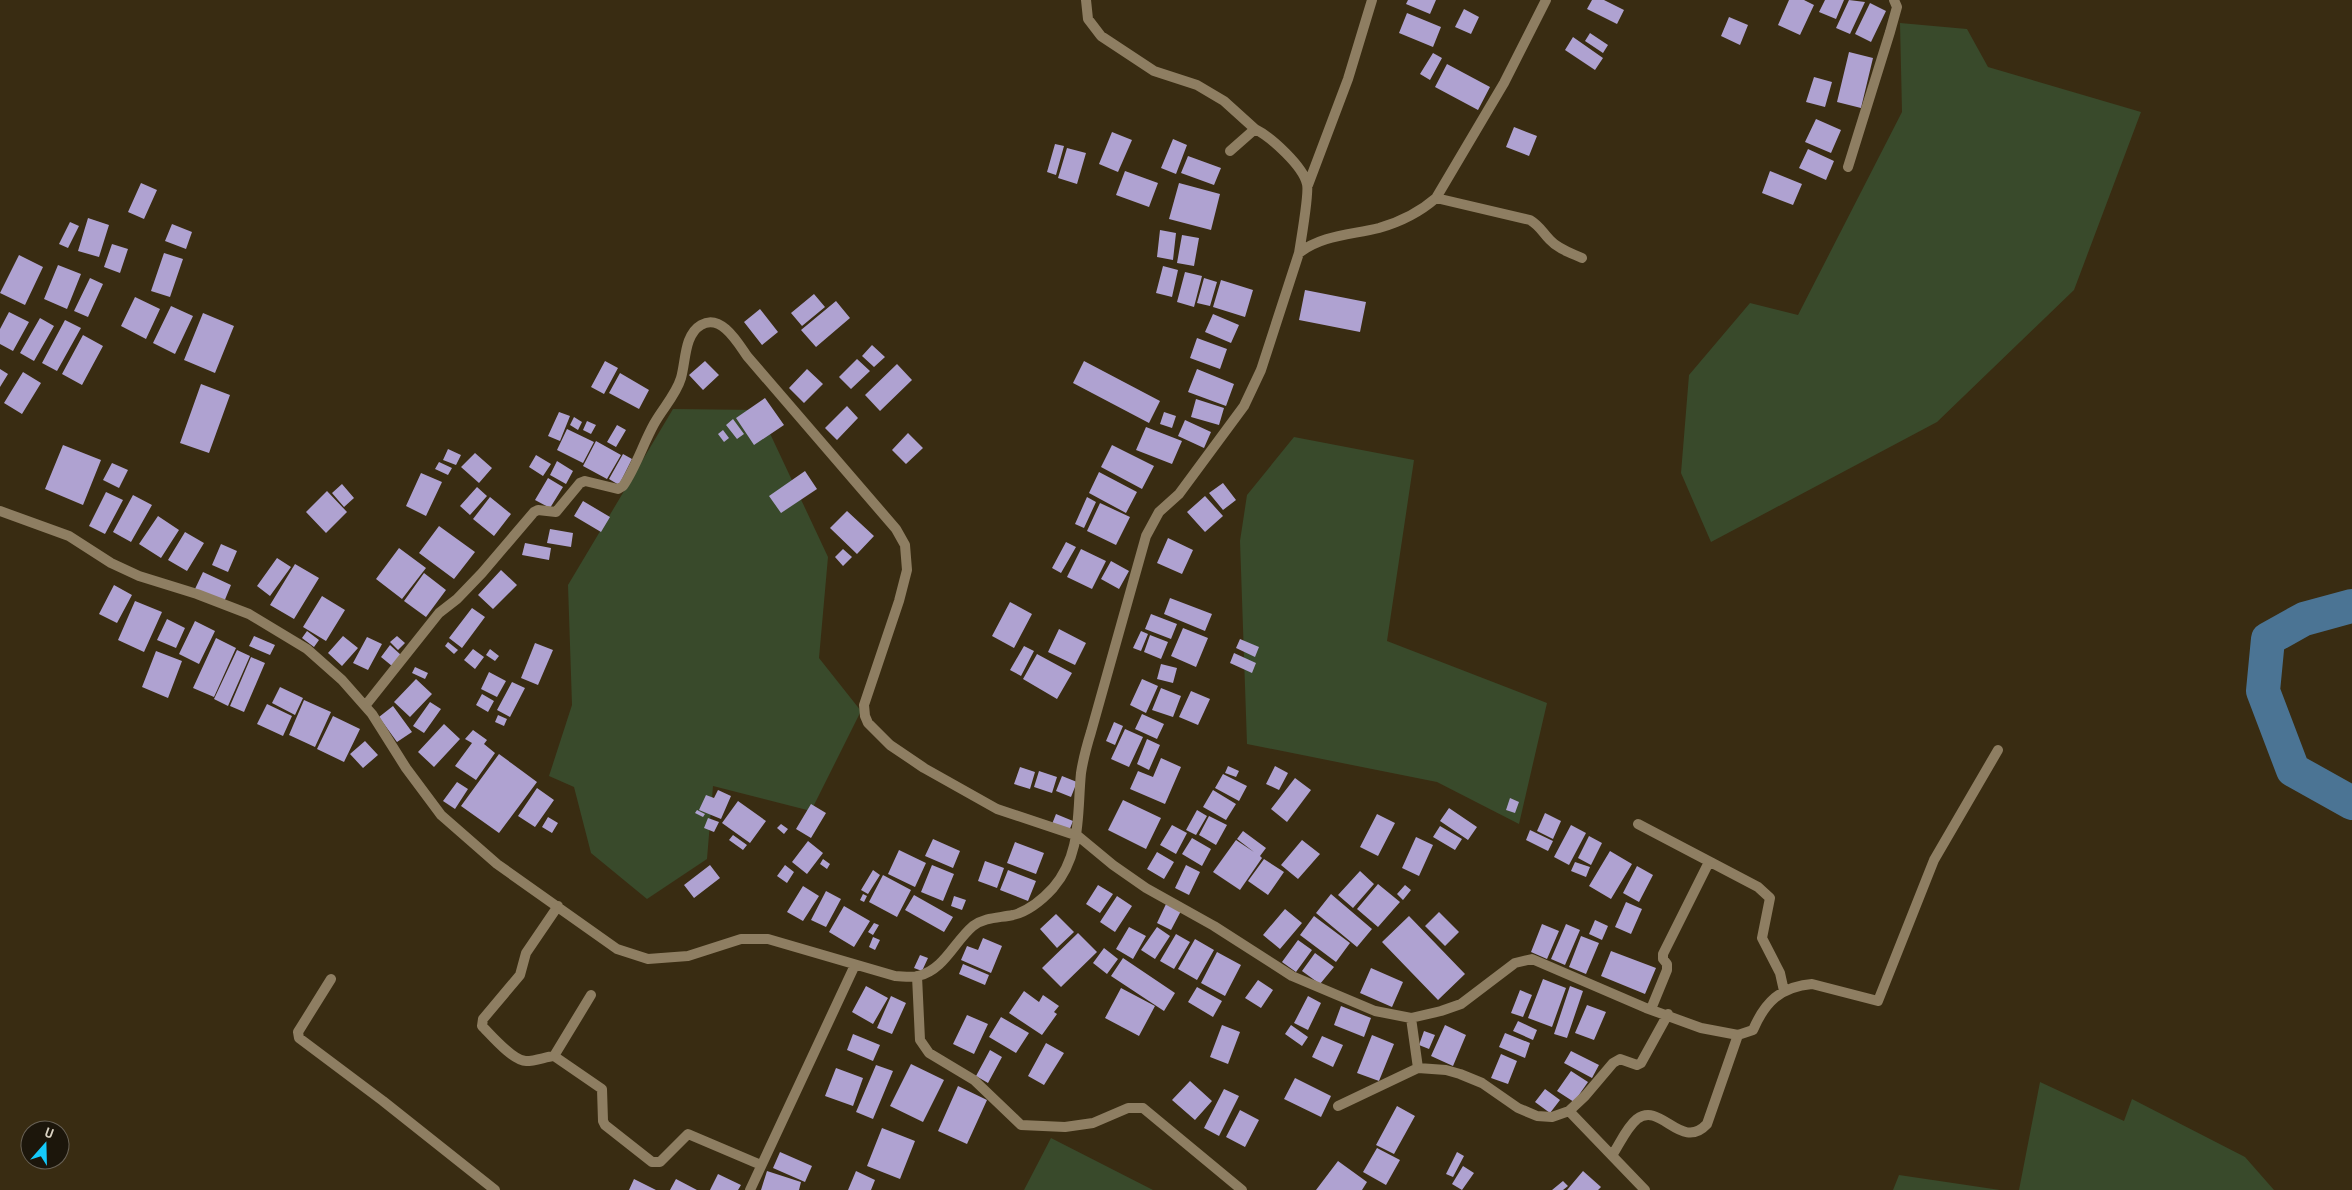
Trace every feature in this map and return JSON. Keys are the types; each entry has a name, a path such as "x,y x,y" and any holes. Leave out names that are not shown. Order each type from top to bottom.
{"street":[{"path":"1086,0 1088,19 1100,36 1154,70 1197,85 1224,101 1255,129 1268,136 1292,160 1308,184"},
{"path":"0,511 68,536 111,563 139,576 197,594 249,614 307,649 342,680 365,706 440,815 497,864 617,948 648,959 688,956 740,939 768,939 895,976 917,976 930,971 948,956 972,927 997,916 1013,915 1040,901 1054,886 1068,865 1078,836 1081,771 1146,536 1159,512 1179,494 1244,406 1260,370 1299,253 1308,184 1348,79 1372,0"},
{"path":"1299,253 1311,244 1329,238 1380,227 1421,211 1436,198 1504,83 1546,0"},
{"path":"1848,167 1897,7 1894,0"},
{"path":"1230,151 1255,129"},
{"path":"1436,198 1530,220 1539,225 1550,241 1582,258"},
{"path":"365,706 439,613 457,599 482,573 534,512 538,510 556,512 580,482 585,480 618,489 623,486 654,423 681,380 689,338 701,325 717,324 732,335 747,356 896,530 905,545 907,570 899,601 864,705 868,723 890,745 924,768 997,809 1041,822 1078,836 1113,865 1146,888 1214,926 1292,976 1375,1012 1411,1018 1461,1004 1515,962 1532,960 1701,1028 1738,1035 1753,1030 1762,1010 1784,991 1801,985 1812,984 1878,1001 1934,860 1998,750"},
{"path":"1638,824 1758,887 1770,898 1762,938 1780,973 1784,991"},
{"path":"1651,1009 1667,970 1663,954 1708,862"},
{"path":"558,906 526,953 520,975 481,1023 503,1047 520,1060 528,1061 554,1056 602,1089 603,1121 605,1125 652,1162 660,1162 688,1134 761,1165"},
{"path":"750,1190 855,965"},
{"path":"917,976 920,1040 923,1047 929,1053 974,1080 1021,1124 1065,1128 1093,1123 1128,1108 1143,1108 1242,1190"},
{"path":"331,979 298,1032 299,1038 383,1101 495,1190"},
{"path":"554,1056 591,995"},
{"path":"1338,1106 1418,1068 1446,1070 1460,1074 1482,1084 1518,1108 1537,1116 1552,1117 1569,1111 1585,1096 1612,1063 1620,1059 1637,1065 1642,1062 1668,1014"},
{"path":"1411,1018 1418,1068"},
{"path":"1613,1154 1633,1122 1645,1114 1652,1115 1683,1132 1692,1134 1700,1132 1707,1124 1738,1035"},
{"path":"1569,1111 1613,1154 1645,1190"}],"green space":[{"path":"1900,23 1967,29 1988,67 2141,112 2074,290 1937,422 1711,542 1681,473 1689,375 1750,303 1798,315 1902,112"},
{"path":"673,409 759,410 828,557 819,658 861,711 811,811 713,786 707,859 647,899 591,853 574,787 549,776 572,705 568,585"},
{"path":"1294,437 1414,460 1387,641 1547,703 1519,824 1437,782 1247,744 1240,541 1247,495"},
{"path":"2040,1082 2124,1121 2132,1099 2245,1157 2274,1190 2019,1190"},
{"path":"1051,1138 1153,1190 1024,1190"},
{"path":"1899,1175 2000,1190 1893,1190"}],"building":[{"path":"1408,0 1436,0 1430,14 1406,4"},
{"path":"1592,0 1604,0 1624,10 1617,24 1587,9"},
{"path":"1789,0 1804,0 1814,5 1800,35 1778,25"},
{"path":"1825,0 1844,0 1836,19 1819,12"},
{"path":"1849,0 1865,2 1850,34 1836,28"},
{"path":"1870,3 1886,11 1871,42 1855,34"},
{"path":"1464,9 1479,17 1471,34 1455,27"},
{"path":"1407,13 1441,27 1433,47 1399,33"},
{"path":"1729,17 1748,25 1740,45 1721,36"},
{"path":"1590,33 1608,45 1603,53 1585,41"},
{"path":"1573,37 1603,58 1595,70 1565,50"},
{"path":"1849,52 1873,58 1861,108 1837,102"},
{"path":"1433,53 1442,58 1430,80 1420,74"},
{"path":"1447,64 1490,87 1478,110 1435,87"},
{"path":"1814,77 1832,82 1825,107 1806,102"},
{"path":"1816,119 1841,130 1831,153 1805,142"},
{"path":"1514,127 1537,136 1529,156 1506,147"},
{"path":"1112,132 1132,140 1118,172 1099,164"},
{"path":"1173,139 1187,145 1176,174 1161,168"},
{"path":"1055,144 1064,146 1056,175 1047,172"},
{"path":"1067,148 1086,153 1077,184 1058,178"},
{"path":"1808,149 1834,161 1826,180 1799,168"},
{"path":"1188,156 1221,168 1214,185 1181,173"},
{"path":"1125,171 1158,183 1149,207 1116,195"},
{"path":"1770,171 1802,184 1793,205 1762,193"},
{"path":"141,183 157,190 144,219 128,212"},
{"path":"1179,183 1220,194 1211,230 1169,219"},
{"path":"88,218 109,225 99,257 78,251"},
{"path":"70,222 79,226 68,248 59,244"},
{"path":"172,224 192,232 186,249 165,241"},
{"path":"1160,230 1176,233 1173,260 1157,257"},
{"path":"1182,235 1199,238 1194,266 1177,263"},
{"path":"112,244 128,249 120,273 104,267"},
{"path":"164,253 183,259 170,297 151,291"},
{"path":"19,255 43,267 25,305 0,293"},
{"path":"58,265 81,274 67,309 44,299"},
{"path":"1163,266 1178,270 1172,297 1156,293"},
{"path":"1185,272 1202,276 1194,307 1177,302"},
{"path":"90,278 103,284 88,317 74,311"},
{"path":"1204,278 1217,282 1210,306 1197,303"},
{"path":"1221,280 1253,290 1245,317 1213,307"},
{"path":"1305,290 1366,302 1360,332 1299,320"},
{"path":"814,294 825,307 802,326 791,313"},
{"path":"135,297 160,309 146,339 121,326"},
{"path":"836,301 850,318 816,347 801,330"},
{"path":"171,306 193,316 175,354 153,343"},
{"path":"760,309 778,332 762,345 744,322"},
{"path":"9,312 29,322 13,351 0,344 0,329"},
{"path":"203,313 234,326 215,373 184,360"},
{"path":"1213,314 1239,325 1231,343 1205,332"},
{"path":"40,318 54,326 34,361 20,353"},
{"path":"65,320 81,328 57,371 42,363"},
{"path":"83,335 103,346 82,385 62,374"},
{"path":"1197,338 1227,349 1220,369 1190,358"},
{"path":"872,345 885,357 874,367 862,356"},
{"path":"857,359 870,371 851,389 839,377"},
{"path":"605,361 618,368 604,394 591,387"},
{"path":"705,361 719,375 703,390 689,375"},
{"path":"1084,361 1160,401 1149,423 1073,383"},
{"path":"897,364 912,380 880,411 865,395"},
{"path":"0,369 8,374 0,387"},
{"path":"807,369 823,384 804,403 789,388"},
{"path":"1197,369 1234,384 1226,406 1188,392"},
{"path":"23,372 41,383 22,414 4,403"},
{"path":"620,373 649,390 639,409 609,393"},
{"path":"201,384 230,395 209,453 180,443"},
{"path":"765,398 784,425 754,445 736,418"},
{"path":"1196,399 1224,408 1219,425 1191,417"},
{"path":"847,406 858,418 837,440 825,428"},
{"path":"559,412 570,416 560,441 548,436"},
{"path":"1164,412 1176,416 1172,428 1160,424"},
{"path":"574,417 582,422 578,430 570,425"},
{"path":"733,419 744,434 737,439 726,425"},
{"path":"1185,420 1211,432 1204,448 1178,436"},
{"path":"587,421 596,425 591,434 583,430"},
{"path":"617,425 626,430 616,447 607,442"},
{"path":"1146,427 1182,441 1172,464 1136,450"},
{"path":"567,429 594,442 583,463 557,450"},
{"path":"723,430 729,438 724,442 718,434"},
{"path":"908,433 923,448 906,464 892,450"},
{"path":"596,441 621,455 607,479 583,466"},
{"path":"63,445 101,460 83,505 45,489"},
{"path":"1112,445 1154,466 1142,489 1101,467"},
{"path":"448,449 461,455 456,465 443,460"},
{"path":"475,453 492,468 479,483 461,467"},
{"path":"623,454 632,459 619,485 609,479"},
{"path":"536,455 551,464 543,476 529,467"},
{"path":"557,461 573,471 566,484 550,475"},
{"path":"439,462 452,468 448,475 435,469"},
{"path":"112,463 128,470 119,488 103,480"},
{"path":"805,471 817,489 781,513 769,496"},
{"path":"1099,472 1137,492 1126,513 1089,493"},
{"path":"421,473 442,482 426,516 406,506"},
{"path":"548,478 563,487 550,508 535,500"},
{"path":"1223,483 1236,500 1223,510 1209,493"},
{"path":"342,484 354,498 344,507 332,493"},
{"path":"477,487 487,496 470,515 460,506"},
{"path":"327,491 347,512 326,533 306,512"},
{"path":"106,492 123,500 105,534 89,526"},
{"path":"133,495 152,505 131,542 113,532"},
{"path":"1205,496 1223,516 1205,532 1187,512"},
{"path":"490,497 511,514 494,536 473,519"},
{"path":"1087,497 1096,502 1084,528 1075,524"},
{"path":"583,501 610,517 601,532 574,516"},
{"path":"1100,503 1130,517 1116,545 1087,531"},
{"path":"847,511 874,536 857,554 830,528"},
{"path":"158,516 179,530 161,558 139,544"},
{"path":"439,526 475,552 454,579 419,553"},
{"path":"550,529 573,533 571,547 547,543"},
{"path":"185,532 204,543 187,571 168,560"},
{"path":"1168,538 1193,550 1182,574 1157,563"},
{"path":"1066,542 1076,547 1061,573 1052,568"},
{"path":"525,543 551,548 549,560 522,555"},
{"path":"221,544 237,551 228,572 212,565"},
{"path":"399,548 426,568 402,599 376,579"},
{"path":"843,549 852,557 843,566 835,557"},
{"path":"1081,549 1106,561 1092,589 1067,577"},
{"path":"277,558 291,567 270,596 257,586"},
{"path":"1111,561 1129,571 1119,589 1101,579"},
{"path":"295,564 319,578 294,619 270,605"},
{"path":"501,570 517,585 493,609 478,595"},
{"path":"203,572 231,585 224,602 195,589"},
{"path":"424,573 446,590 426,617 404,601"},
{"path":"114,585 132,595 117,623 99,614"},
{"path":"322,596 345,610 326,641 303,627"},
{"path":"1170,598 1212,614 1205,631 1164,614"},
{"path":"135,601 162,612 144,652 118,640"},
{"path":"1010,602 1032,614 1014,648 992,636"},
{"path":"472,608 485,617 462,648 449,638"},
{"path":"1151,614 1177,624 1171,639 1145,629"},
{"path":"167,619 185,628 176,648 157,640"},
{"path":"195,621 215,631 199,664 179,654"},
{"path":"1183,628 1208,638 1196,667 1171,656"},
{"path":"1059,629 1086,643 1075,665 1048,652"},
{"path":"307,631 319,640 314,647 302,638"},
{"path":"1141,631 1148,634 1141,651 1133,648"},
{"path":"1150,635 1168,642 1161,659 1144,652"},
{"path":"254,636 275,645 270,655 249,646"},
{"path":"343,636 358,648 342,666 328,653"},
{"path":"397,636 405,643 398,650 390,642"},
{"path":"367,637 382,644 368,670 353,663"},
{"path":"216,638 236,648 214,697 193,688"},
{"path":"1240,639 1259,647 1255,657 1236,648"},
{"path":"448,642 458,650 454,654 445,646"},
{"path":"535,643 553,650 538,685 521,678"},
{"path":"390,645 401,655 392,666 381,657"},
{"path":"1024,646 1034,651 1021,676 1010,670"},
{"path":"473,649 484,657 475,669 464,660"},
{"path":"490,649 499,656 495,661 486,655"},
{"path":"237,650 250,656 228,706 214,699"},
{"path":"156,651 182,661 168,698 142,687"},
{"path":"1234,653 1256,663 1252,673 1230,663"},
{"path":"1037,654 1072,673 1057,699 1023,679"},
{"path":"251,657 265,663 244,712 230,706"},
{"path":"1161,664 1177,668 1173,683 1157,679"},
{"path":"415,667 428,673 425,679 412,673"},
{"path":"489,672 506,681 497,697 481,689"},
{"path":"416,679 432,694 410,717 394,702"},
{"path":"1142,679 1158,686 1146,713 1130,705"},
{"path":"512,682 525,688 510,717 497,710"},
{"path":"280,687 303,698 295,715 272,703"},
{"path":"1161,688 1181,696 1173,717 1152,710"},
{"path":"1191,691 1210,699 1198,725 1179,717"},
{"path":"482,694 494,701 488,712 476,705"},
{"path":"304,700 331,712 315,747 289,735"},
{"path":"430,702 441,709 424,733 413,726"},
{"path":"267,704 292,716 283,736 257,724"},
{"path":"393,706 412,732 397,742 379,717"},
{"path":"1142,714 1164,724 1157,739 1135,729"},
{"path":"498,715 507,719 504,726 495,722"},
{"path":"333,716 360,729 344,762 317,749"},
{"path":"1114,722 1123,726 1115,745 1106,741"},
{"path":"444,724 460,739 434,767 418,752"},
{"path":"1125,729 1143,737 1129,767 1111,759"},
{"path":"473,730 487,740 484,744 495,753 476,780 455,766 472,743 465,739"},
{"path":"1147,739 1160,745 1149,770 1137,764"},
{"path":"365,741 378,755 363,768 350,754"},
{"path":"499,754 537,782 499,833 461,806"},
{"path":"1161,758 1181,767 1165,804 1130,789 1138,771 1153,777"},
{"path":"1228,766 1239,771 1236,777 1225,773"},
{"path":"1275,766 1288,773 1279,790 1266,784"},
{"path":"1020,767 1035,772 1030,789 1014,784"},
{"path":"1039,771 1057,777 1052,793 1034,787"},
{"path":"1223,774 1247,786 1239,801 1215,788"},
{"path":"1062,776 1077,782 1071,797 1056,791"},
{"path":"1295,778 1311,790 1287,822 1271,809"},
{"path":"457,782 468,789 455,809 443,801"},
{"path":"537,788 554,800 535,827 518,816"},
{"path":"718,790 731,796 721,819 699,810 706,795 714,798"},
{"path":"1213,790 1236,804 1226,820 1203,807"},
{"path":"1510,798 1519,802 1515,813 1506,810"},
{"path":"1123,800 1161,818 1146,849 1108,830"},
{"path":"738,801 766,821 750,843 722,823"},
{"path":"811,804 826,813 811,838 796,829"},
{"path":"1449,808 1477,827 1468,840 1440,821"},
{"path":"697,810 705,814 703,817 695,813"},
{"path":"1197,810 1207,816 1196,835 1186,830"},
{"path":"1545,813 1561,821 1553,839 1537,831"},
{"path":"1056,814 1073,821 1069,831 1052,824"},
{"path":"1377,814 1395,823 1378,856 1360,847"},
{"path":"1209,816 1227,825 1216,845 1199,835"},
{"path":"548,817 558,823 552,833 542,827"},
{"path":"708,818 719,822 714,832 704,828"},
{"path":"781,824 788,829 784,834 777,828"},
{"path":"1172,825 1187,833 1176,854 1160,845"},
{"path":"1571,825 1586,833 1569,865 1554,857"},
{"path":"1440,826 1462,839 1455,850 1433,837"},
{"path":"1530,830 1553,841 1548,851 1526,840"},
{"path":"1243,831 1266,848 1260,856 1262,858 1240,890 1213,872 1236,840 1254,852 1237,839"},
{"path":"733,835 747,845 743,850 729,840"},
{"path":"1589,836 1602,843 1591,865 1578,858"},
{"path":"1416,837 1433,845 1419,876 1402,868"},
{"path":"1192,838 1211,849 1202,866 1182,854"},
{"path":"933,839 960,851 953,868 925,856"},
{"path":"1302,840 1320,854 1298,879 1281,865"},
{"path":"808,841 823,853 807,874 792,862"},
{"path":"1015,842 1044,853 1036,874 1007,863"},
{"path":"899,850 926,863 915,887 888,874"},
{"path":"1610,851 1632,864 1611,899 1589,886"},
{"path":"1157,852 1174,862 1164,879 1147,869"},
{"path":"823,859 830,864 827,869 820,864"},
{"path":"1264,859 1284,872 1268,895 1248,881"},
{"path":"985,861 1004,868 997,888 978,881"},
{"path":"1575,862 1590,867 1586,877 1571,871"},
{"path":"710,865 720,878 694,898 684,885"},
{"path":"785,865 794,872 787,883 777,876"},
{"path":"932,865 954,874 943,901 921,892"},
{"path":"1186,865 1200,872 1189,895 1175,888"},
{"path":"1637,866 1653,875 1639,902 1623,893"},
{"path":"873,870 880,875 868,894 861,890"},
{"path":"1008,870 1036,881 1028,901 1000,890"},
{"path":"1360,871 1374,884 1353,908 1338,895"},
{"path":"883,875 911,890 897,917 869,902"},
{"path":"1378,884 1400,902 1378,927 1357,909"},
{"path":"1098,885 1113,894 1100,913 1086,904"},
{"path":"1405,885 1411,890 1403,900 1397,894"},
{"path":"803,886 819,896 803,921 787,912"},
{"path":"826,891 841,899 826,927 811,920"},
{"path":"863,894 867,896 864,902 860,900"},
{"path":"1331,894 1372,929 1357,947 1316,913"},
{"path":"914,895 953,917 944,932 905,910"},
{"path":"954,896 966,900 962,910 951,906"},
{"path":"1117,896 1132,906 1115,932 1100,922"},
{"path":"1626,902 1642,909 1631,934 1615,927"},
{"path":"1166,904 1181,911 1171,930 1157,923"},
{"path":"844,906 870,921 854,947 829,932"},
{"path":"1285,909 1302,923 1280,949 1263,935"},
{"path":"1439,912 1459,932 1445,946 1425,926"},
{"path":"1056,914 1074,932 1057,948 1040,929"},
{"path":"1314,916 1350,943 1336,962 1300,935"},
{"path":"1409,916 1465,974 1438,1000 1382,942"},
{"path":"1595,920 1608,926 1602,940 1589,934"},
{"path":"874,923 879,925 873,935 868,932"},
{"path":"1542,924 1559,931 1547,959 1531,952"},
{"path":"1566,924 1580,930 1565,965 1551,959"},
{"path":"1129,927 1146,936 1133,959 1116,949"},
{"path":"1157,927 1170,936 1155,959 1141,950"},
{"path":"1078,933 1097,952 1061,987 1042,968"},
{"path":"1176,934 1190,942 1174,969 1160,961"},
{"path":"1581,936 1599,943 1586,974 1569,967"},
{"path":"873,937 880,940 875,950 869,947"},
{"path":"983,938 1002,946 991,973 961,960 967,946 978,950"},
{"path":"1195,939 1214,950 1197,980 1178,969"},
{"path":"1298,940 1312,950 1296,972 1282,962"},
{"path":"1104,948 1118,959 1107,974 1093,963"},
{"path":"1611,951 1656,968 1645,994 1601,976"},
{"path":"1217,952 1241,965 1225,996 1201,983"},
{"path":"1315,953 1334,967 1320,984 1302,971"},
{"path":"920,955 928,958 922,971 914,968"},
{"path":"1123,958 1175,993 1164,1011 1111,976"},
{"path":"963,964 989,975 985,985 959,974"},
{"path":"1371,968 1403,982 1392,1007 1360,993"},
{"path":"1543,979 1566,988 1552,1027 1528,1018"},
{"path":"1258,980 1273,990 1261,1008 1245,998"},
{"path":"866,986 888,998 873,1024 852,1012"},
{"path":"1570,986 1583,991 1567,1038 1554,1034"},
{"path":"1197,987 1222,1001 1213,1017 1188,1002"},
{"path":"1121,988 1155,1006 1139,1036 1105,1018"},
{"path":"1520,990 1532,995 1523,1017 1511,1013"},
{"path":"1024,991 1039,1002 1043,995 1059,1006 1054,1012 1057,1014 1042,1035 1009,1013"},
{"path":"891,996 906,1003 892,1034 877,1028"},
{"path":"1308,996 1321,1003 1308,1030 1294,1023"},
{"path":"1587,1005 1606,1012 1594,1040 1575,1033"},
{"path":"1341,1006 1371,1018 1364,1037 1334,1025"},
{"path":"967,1015 988,1024 974,1054 953,1044"},
{"path":"1001,1017 1029,1033 1016,1053 989,1037"},
{"path":"1518,1021 1537,1030 1533,1040 1513,1031"},
{"path":"1222,1025 1240,1032 1228,1064 1210,1057"},
{"path":"1291,1025 1308,1037 1302,1046 1285,1034"},
{"path":"1445,1025 1466,1035 1453,1066 1431,1056"},
{"path":"1424,1031 1435,1035 1429,1049 1419,1045"},
{"path":"1505,1033 1530,1043 1525,1058 1499,1047"},
{"path":"853,1034 880,1045 873,1061 847,1050"},
{"path":"1372,1035 1394,1044 1379,1081 1357,1073"},
{"path":"1322,1036 1343,1045 1333,1067 1312,1057"},
{"path":"1046,1043 1064,1053 1044,1085 1028,1076"},
{"path":"990,1050 1002,1057 988,1083 976,1076"},
{"path":"1571,1051 1599,1065 1592,1078 1564,1063"},
{"path":"1501,1054 1517,1061 1508,1084 1491,1078"},
{"path":"911,1064 944,1080 923,1122 890,1106"},
{"path":"876,1065 893,1071 873,1119 856,1112"},
{"path":"836,1068 863,1078 853,1106 825,1096"},
{"path":"1571,1071 1588,1082 1574,1102 1557,1091"},
{"path":"1295,1078 1331,1096 1321,1117 1284,1099"},
{"path":"1190,1081 1212,1101 1195,1120 1172,1100"},
{"path":"958,1086 987,1100 967,1144 938,1131"},
{"path":"1224,1089 1239,1096 1219,1136 1204,1128"},
{"path":"1545,1089 1560,1100 1550,1113 1535,1102"},
{"path":"1397,1106 1415,1116 1394,1154 1376,1145"},
{"path":"1240,1110 1259,1120 1245,1147 1226,1137"},
{"path":"882,1128 915,1141 900,1179 867,1166"},
{"path":"1377,1148 1400,1160 1386,1185 1363,1172"},
{"path":"780,1152 812,1166 805,1182 773,1168"},
{"path":"1457,1152 1464,1156 1453,1177 1446,1174"},
{"path":"1338,1161 1367,1182 1362,1190 1316,1190"},
{"path":"1463,1166 1474,1173 1462,1190 1452,1184"},
{"path":"767,1171 801,1182 799,1190 761,1190"},
{"path":"856,1171 875,1180 871,1190 848,1190"},
{"path":"1583,1171 1601,1187 1598,1190 1567,1190"},
{"path":"718,1174 741,1185 738,1190 710,1190"},
{"path":"634,1179 656,1190 629,1190"},
{"path":"676,1179 697,1190 670,1190"},
{"path":"1563,1181 1568,1186 1563,1190 1552,1190"}],"waterway":[{"path":"2352,606 2304,619 2268,639 2263,691 2293,770 2352,803"}]}
